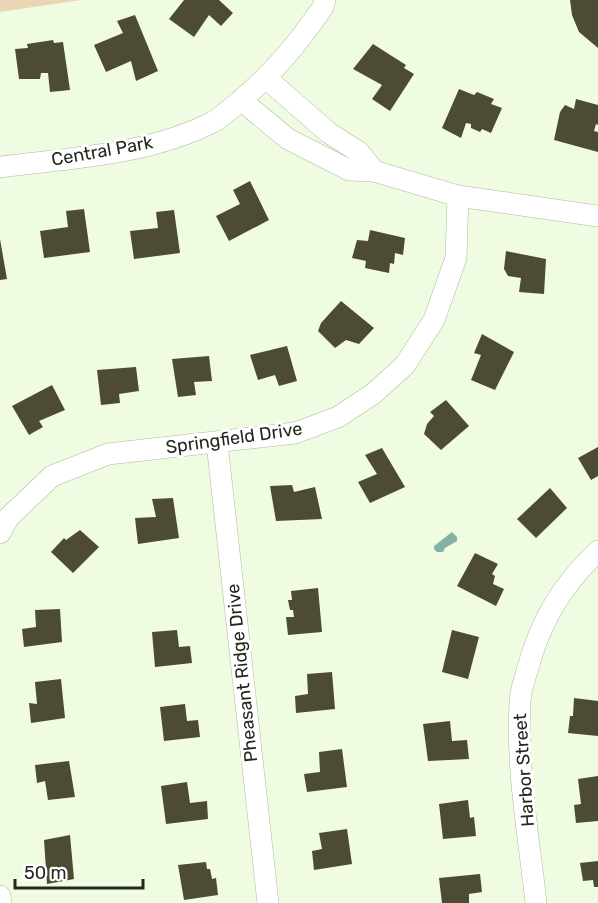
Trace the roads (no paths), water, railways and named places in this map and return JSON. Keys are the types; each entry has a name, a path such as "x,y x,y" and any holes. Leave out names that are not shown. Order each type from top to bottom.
{"street":[{"name":"Central Park","path":"0,167 118,152 168,139 215,121 267,79 299,43 325,0"},
{"path":"267,79 329,133 358,152 374,171"},
{"path":"241,100 288,139 349,170 374,171 458,196 598,216"},
{"name":"Springfield Drive","path":"0,533 9,517 52,476 108,454 295,433 338,417 373,394 405,365 434,320 456,258 458,196"},
{"name":"Pheasant Ridge Drive","path":"217,443 268,903"},
{"name":"Harbor Street","path":"536,903 521,760 519,700 534,643 552,605 576,571 598,551"},
{"path":"0,896 1,903"}],"water":[{"path":"452,532 457,537 457,541 445,548 443,552 437,552 434,546"}]}
